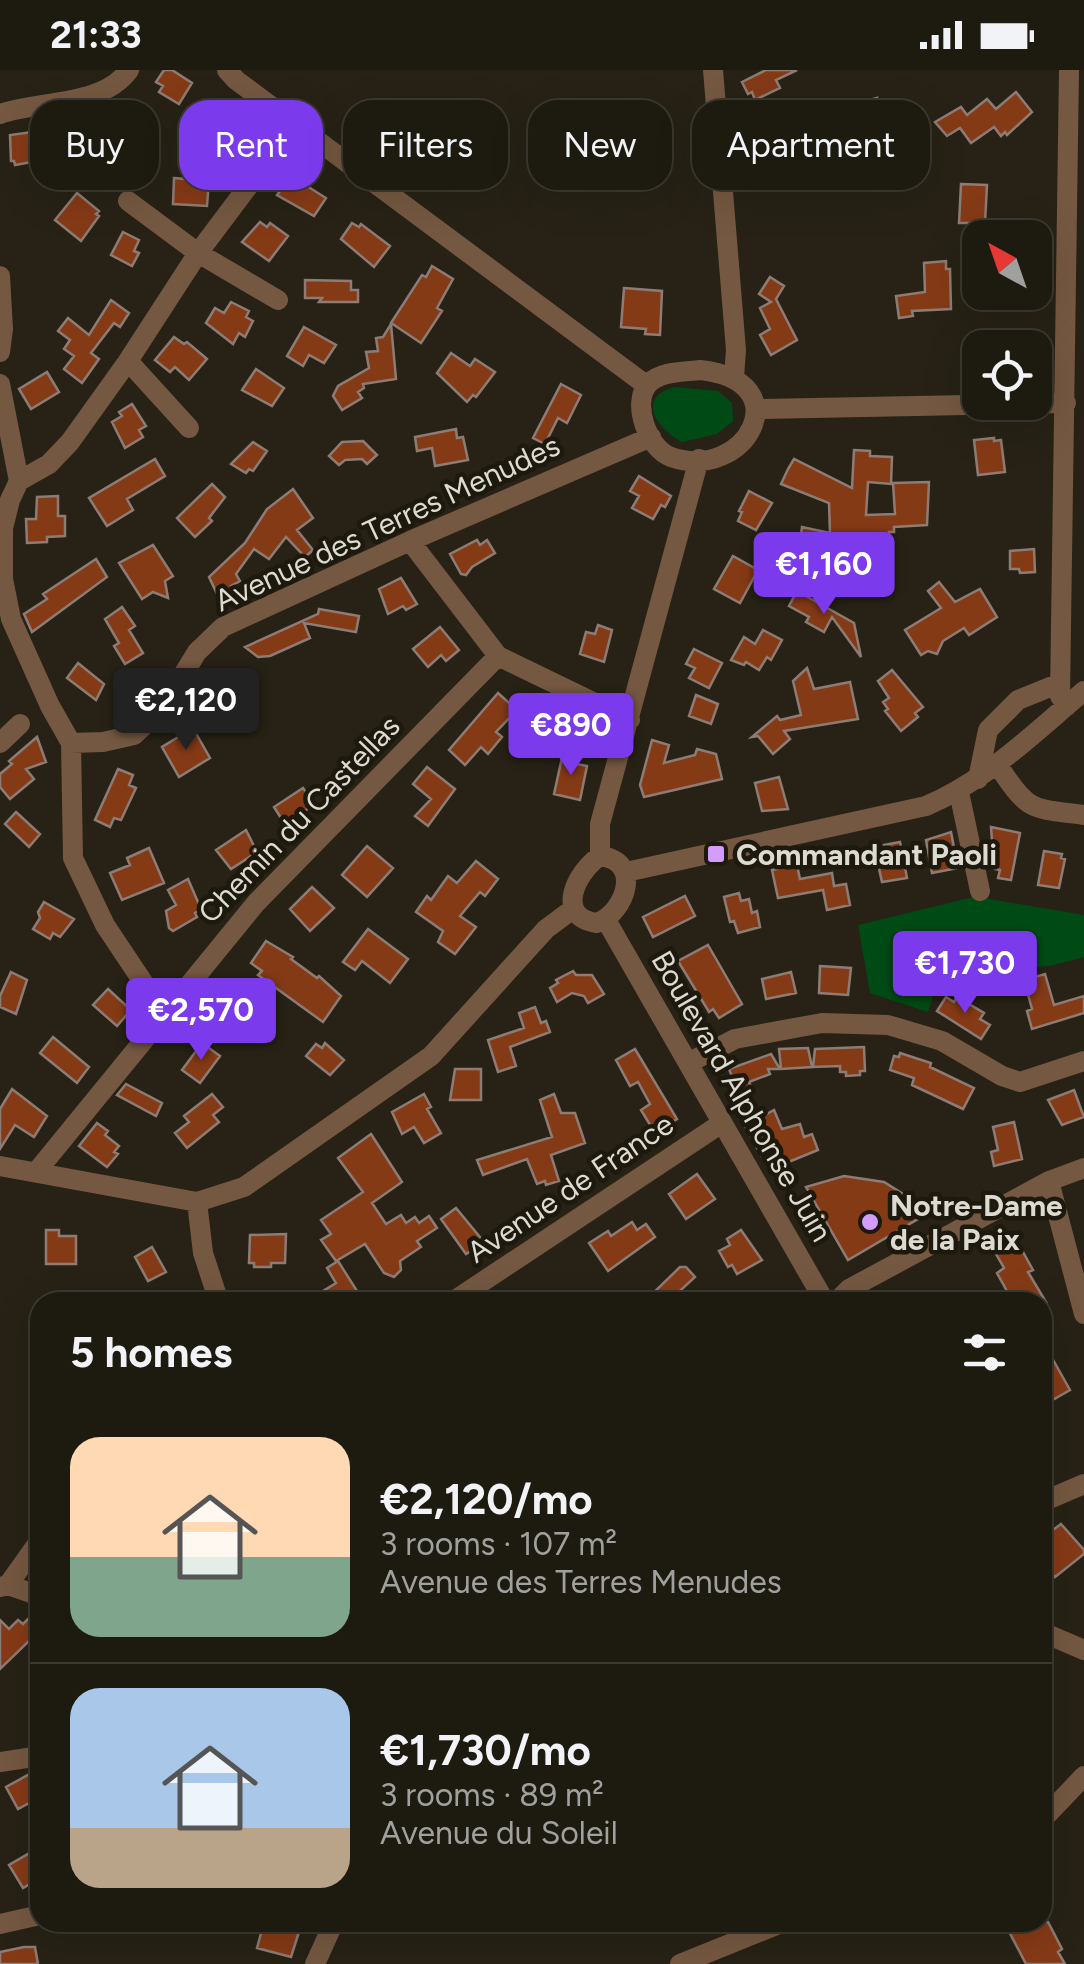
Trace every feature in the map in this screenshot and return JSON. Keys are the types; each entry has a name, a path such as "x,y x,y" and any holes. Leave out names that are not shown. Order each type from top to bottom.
{"street":[{"path":"0,114 105,92 130,70"},
{"path":"227,70 263,100"},
{"path":"714,70 736,350 734,377"},
{"path":"1066,706 1060,696 1060,682 1069,70"},
{"path":"323,145 646,386"},
{"path":"163,1012 104,925 72,858 71,743 11,620 3,579 3,528 19,482 48,464 70,442 245,190"},
{"path":"128,202 198,253 278,300"},
{"path":"0,276 0,352"},
{"path":"128,361 189,428"},
{"path":"700,370 734,377 754,398 756,409 754,422 739,448 700,459 674,458 662,452 642,418 641,401 646,386 660,376 679,372 700,370"},
{"path":"0,384 19,482"},
{"path":"756,409 1066,403"},
{"name":"Avenue des Terres Menudes","path":"71,743 103,742 134,735 162,710 197,652 223,627 651,436"},
{"path":"600,856 600,824 700,459"},
{"path":"410,541 498,656 630,720"},
{"path":"626,872 926,806 960,792 1084,691 1062,637"},
{"name":"Chemin du Castellas","path":"36,1170 256,903 498,656"},
{"path":"978,779 988,730 1018,700 1060,682"},
{"path":"0,742 20,724"},
{"path":"997,764 1016,793 1034,809 1084,815"},
{"path":"960,792 980,891"},
{"path":"600,856 611,858 626,872 626,884 606,920 588,922 574,909 571,893 587,864 600,856"},
{"path":"0,1166 197,1202 244,1188 431,1056 546,929 574,909"},
{"name":"Boulevard Alphonse Juin","path":"606,920 819,1292"},
{"path":"688,1063 735,1040 822,1022 888,1025 942,1041 1002,1076 1020,1082 1084,1061"},
{"name":"Avenue de France","path":"467,1292 722,1122"},
{"path":"847,1292 1049,1181 1084,1168"},
{"path":"1049,1181 1084,1314"},
{"path":"197,1202 203,1253 216,1292"},
{"path":"1052,1498 1084,1484"},
{"path":"30,1553 4,1586 30,1593"},
{"path":"1052,1636 1084,1650"},
{"path":"0,1762 30,1758"},
{"path":"1052,1810 1084,1776"},
{"path":"0,1924 30,1916"},
{"path":"316,1964 330,1932"},
{"path":"680,1964 759,1932"}],"green space":[{"path":"675,387 718,391 732,403 733,421 717,434 682,442 658,422 654,413 656,398"},
{"path":"986,894 989,899 1084,915 1084,957 1054,965 938,981 928,1012 870,993 858,925"}],"building":[{"path":"164,70 172,70 192,83 179,104 159,92 163,86 156,82"},
{"path":"766,70 797,70 776,80 780,88 755,100 742,82"},
{"path":"1016,92 1032,112 1007,135 1005,132 1001,136 994,127 971,143 960,128 947,136 935,122 961,107 967,115 987,99 996,109"},
{"path":"30,132 30,162 15,165 11,161 10,135"},
{"path":"174,178 179,178 179,190 208,190 207,206 173,204"},
{"path":"961,184 987,185 985,220 959,223"},
{"path":"281,190 313,190 326,198 314,216 277,195"},
{"path":"77,193 99,211 81,241 55,220"},
{"path":"260,222 267,227 270,223 288,236 269,261 242,242"},
{"path":"352,223 359,227 361,224 390,246 374,267 341,239"},
{"path":"123,232 139,240 134,251 139,253 132,266 111,255"},
{"path":"946,261 946,269 950,269 951,309 912,311 913,316 899,318 896,296 925,292 924,263"},
{"path":"432,266 453,279 437,308 442,311 421,343 391,323"},
{"path":"770,277 784,286 776,299 797,340 771,355 760,335 770,329 760,308 771,302 759,294"},
{"path":"305,280 351,281 351,290 358,290 358,302 305,298"},
{"path":"624,288 662,291 660,335 645,334 646,329 621,327"},
{"path":"111,300 129,313 120,327 114,323 91,353 99,359 82,383 64,369 74,356 64,349 70,340 58,331 68,318 89,335"},
{"path":"231,302 249,311 246,317 253,321 245,337 239,333 233,344 206,323 215,308 224,313"},
{"path":"391,324 396,379 363,384 358,392 362,398 342,410 333,396 338,386 369,368 366,352 378,351 376,338 383,337"},
{"path":"304,327 336,345 324,363 309,355 303,366 287,356"},
{"path":"174,337 187,342 207,359 189,380 175,367 170,372 155,360"},
{"path":"451,353 470,366 475,359 495,372 476,397 473,395 467,402 437,373"},
{"path":"256,369 284,388 272,406 242,390"},
{"path":"47,372 59,392 31,409 19,389"},
{"path":"561,384 581,395 567,423 558,418 545,444 533,438"},
{"path":"132,404 146,426 139,430 143,437 125,448 112,422"},
{"path":"456,429 457,438 463,437 468,460 435,466 432,448 417,451 415,437"},
{"path":"974,440 1001,440 1005,472 978,475"},
{"path":"363,441 377,455 367,464 362,459 345,460 339,465 329,456 342,442"},
{"path":"253,442 267,451 253,471 249,469 246,473 231,464"},
{"path":"854,450 870,451 870,456 892,457 891,484 868,482 866,515 895,514 893,483 929,482 927,525 894,527 894,532 889,532 890,543 848,545 849,562 816,556 813,568 797,565 802,527 830,533 829,503 781,484 788,469 794,459 852,488"},
{"path":"155,459 165,476 127,499 133,510 107,526 89,498"},
{"path":"639,476 671,496 653,519 632,508 639,496 630,491"},
{"path":"212,484 225,497 209,518 212,521 195,537 177,518"},
{"path":"293,489 313,518 297,530 313,550 305,557 286,537 269,559 254,549 236,574 240,581 231,586 234,591 219,598 209,577 245,543 267,509"},
{"path":"749,491 772,503 756,530 738,521"},
{"path":"58,496 58,516 65,516 65,536 27,543 26,519 36,519 37,497"},
{"path":"477,540 480,545 487,540 495,553 466,575 461,574 450,554"},
{"path":"153,545 173,576 165,581 168,598 153,592 142,599 119,563"},
{"path":"1034,549 1035,572 1010,569 1010,551"},
{"path":"733,556 758,570 740,603 714,589"},
{"path":"96,559 107,577 32,632 24,614 47,599 43,594"},
{"path":"401,578 417,604 388,614 379,589"},
{"path":"939,582 955,602 980,589 997,617 969,635 964,628 943,641 937,654 928,651 921,655 905,630 941,608 928,591"},
{"path":"797,591 854,623 861,657 832,617 824,632 806,622 809,617 789,606"},
{"path":"122,607 135,626 129,630 143,653 125,664 114,646 119,643 105,619"},
{"path":"319,609 359,616 356,632 304,623 310,638 270,656 258,657 245,647 318,614"},
{"path":"598,625 612,630 604,662 580,654 586,632 595,634"},
{"path":"440,627 459,650 446,661 441,655 428,667 413,649"},
{"path":"763,630 782,640 771,660 767,657 759,670 746,662 744,665 731,660 744,637 755,644"},
{"path":"694,649 722,663 709,688 689,678 695,668 686,664"},
{"path":"78,663 104,684 96,700 67,678"},
{"path":"807,668 814,689 850,682 858,719 784,731 790,739 773,754 758,736 752,737 777,716 780,720 801,715 793,681"},
{"path":"892,670 923,707 915,713 918,717 901,731 885,711 888,709 883,702 889,698 878,681"},
{"path":"238,680 250,704 214,719 204,697"},
{"path":"498,693 517,710 496,732 502,737 488,754 481,747 465,765 449,750"},
{"path":"696,695 718,704 711,724 689,716"},
{"path":"193,728 210,758 179,777 162,747"},
{"path":"37,737 46,762 26,769 34,779 10,799 0,787 0,774"},
{"path":"652,740 669,745 664,763 695,755 697,749 716,754 722,779 644,797 640,785"},
{"path":"563,753 579,756 577,764 587,766 580,800 554,794"},
{"path":"427,767 455,789 428,826 415,816 431,799 413,784"},
{"path":"118,769 133,775 129,785 136,788 121,820 114,818 110,827 95,820"},
{"path":"779,777 788,809 762,811 755,783"},
{"path":"303,788 314,804 286,826 274,807"},
{"path":"16,812 40,834 29,847 5,824"},
{"path":"991,827 1020,833 1011,880 998,878 1000,870 995,869 997,858 993,854"},
{"path":"246,830 257,852 231,869 216,850"},
{"path":"951,832 958,868 932,873 926,840"},
{"path":"900,842 907,878 882,882 878,864 887,861 884,845"},
{"path":"367,846 393,868 367,897 342,875"},
{"path":"149,848 164,883 122,900 110,873 130,865 127,858"},
{"path":"1044,851 1062,854 1065,859 1059,888 1038,885"},
{"path":"476,861 498,879 485,896 480,892 460,916 476,927 455,954 438,942 443,931 416,912 427,896 431,900 448,876 457,883"},
{"path":"797,865 800,879 832,873 834,886 846,884 850,905 827,910 823,890 778,898 772,870"},
{"path":"188,879 201,909 195,913 197,917 173,931 166,911 176,905 168,890"},
{"path":"312,887 334,908 310,931 290,909"},
{"path":"739,893 741,901 749,899 752,913 757,911 760,927 738,933 734,921 730,922 724,897"},
{"path":"685,896 695,916 653,937 643,917"},
{"path":"44,902 74,919 60,937 53,933 50,939 33,929"},
{"path":"368,929 408,959 390,983 362,961 355,970 343,962"},
{"path":"266,941 319,976 341,996 323,1022 258,975 262,971 251,963"},
{"path":"708,945 742,1004 719,1018 713,1009 709,1012 678,961"},
{"path":"820,966 851,968 848,995 819,993"},
{"path":"573,971 576,975 592,975 604,994 588,1003 584,996 572,993 557,1002 550,988"},
{"path":"11,972 27,980 16,1014 0,1007 0,996"},
{"path":"791,972 796,993 766,999 762,979"},
{"path":"1045,974 1054,1005 1084,996 1084,1013 1032,1029 1027,1011 1032,1009 1024,980"},
{"path":"219,986 233,996 237,991 257,1005 236,1033 201,1010"},
{"path":"108,989 131,1010 117,1026 93,1005"},
{"path":"946,997 954,1002 957,997 984,1013 980,1019 990,1025 981,1039 937,1011"},
{"path":"535,1007 541,1023 546,1021 550,1032 510,1047 516,1066 498,1072 488,1040 524,1028 519,1013"},
{"path":"53,1037 89,1067 77,1083 40,1053"},
{"path":"202,1043 220,1056 200,1083 182,1070"},
{"path":"325,1043 344,1060 330,1075 306,1056 316,1044 322,1048"},
{"path":"864,1047 865,1071 860,1071 860,1075 846,1076 846,1072 840,1072 840,1066 813,1067 815,1049"},
{"path":"808,1048 812,1067 781,1069 779,1049"},
{"path":"635,1049 677,1119 655,1133 641,1110 650,1104 638,1082 630,1086 616,1060"},
{"path":"900,1053 931,1063 930,1067 974,1088 963,1109 912,1085 914,1078 890,1070 894,1056 899,1057"},
{"path":"771,1054 780,1069 768,1069 770,1074 749,1082 751,1087 738,1092 729,1069"},
{"path":"455,1069 481,1069 481,1100 450,1100"},
{"path":"126,1084 162,1103 156,1116 117,1095"},
{"path":"12,1089 47,1116 34,1137 15,1125 0,1149 0,1109"},
{"path":"1074,1090 1084,1117 1062,1125 1048,1100"},
{"path":"212,1094 223,1107 213,1115 219,1122 187,1148 175,1133 189,1122 184,1116"},
{"path":"424,1094 431,1107 427,1109 441,1133 424,1143 414,1127 402,1134 392,1112"},
{"path":"554,1094 561,1113 575,1113 585,1143 551,1155 559,1181 537,1184 527,1159 483,1175 477,1160 552,1137 540,1100"},
{"path":"774,1110 782,1129 800,1124 804,1137 812,1134 818,1150 781,1165 774,1148 761,1155 745,1126"},
{"path":"1014,1122 1022,1159 994,1166 991,1152 998,1150 993,1127"},
{"path":"97,1123 119,1146 114,1152 118,1154 107,1167 79,1146"},
{"path":"371,1134 402,1182 372,1203 386,1224 401,1215 406,1223 415,1217 419,1223 429,1216 437,1228 417,1241 421,1247 400,1261 401,1270 394,1277 384,1273 365,1244 336,1261 321,1240 331,1234 321,1220 363,1192 338,1158"},
{"path":"697,1174 715,1199 686,1219 669,1194"},
{"name":"Notre-Dame de la Paix","path":"844,1176 884,1182 911,1199 923,1216 848,1260 806,1187"},
{"path":"456,1208 484,1242 466,1254 441,1219"},
{"path":"632,1222 637,1230 646,1224 655,1237 608,1271 589,1243 608,1231 611,1236"},
{"path":"46,1230 59,1230 59,1236 76,1236 76,1264 46,1264"},
{"path":"741,1230 762,1260 737,1274 719,1251 730,1245 727,1239"},
{"path":"286,1234 285,1263 254,1267 254,1263 249,1263 250,1235"},
{"path":"1017,1241 1040,1292 1007,1292 997,1273 1004,1268 996,1254"},
{"path":"152,1247 166,1272 148,1281 135,1257"},
{"path":"338,1261 358,1292 321,1292 336,1283 327,1268"},
{"path":"680,1267 686,1267 695,1277 679,1292 654,1292"},
{"path":"1052,1358 1070,1390 1052,1400"},
{"path":"1061,1524 1084,1550 1055,1577 1052,1574 1052,1531"},
{"path":"30,1617 30,1640 0,1669 0,1620 9,1629 18,1620 23,1624"},
{"path":"30,1774 30,1802 18,1809 6,1787"},
{"path":"30,1853 30,1884 23,1888 9,1865"},
{"path":"1052,1930 1065,1964 1026,1964 1009,1932"},
{"path":"261,1932 299,1932 291,1957 257,1948"},
{"path":"35,1947 38,1964 0,1964 0,1952"}],"place":[{"name":"Commandant Paoli","path":"716,854"},
{"name":"Notre-Dame de la Paix","path":"870,1222"}]}
